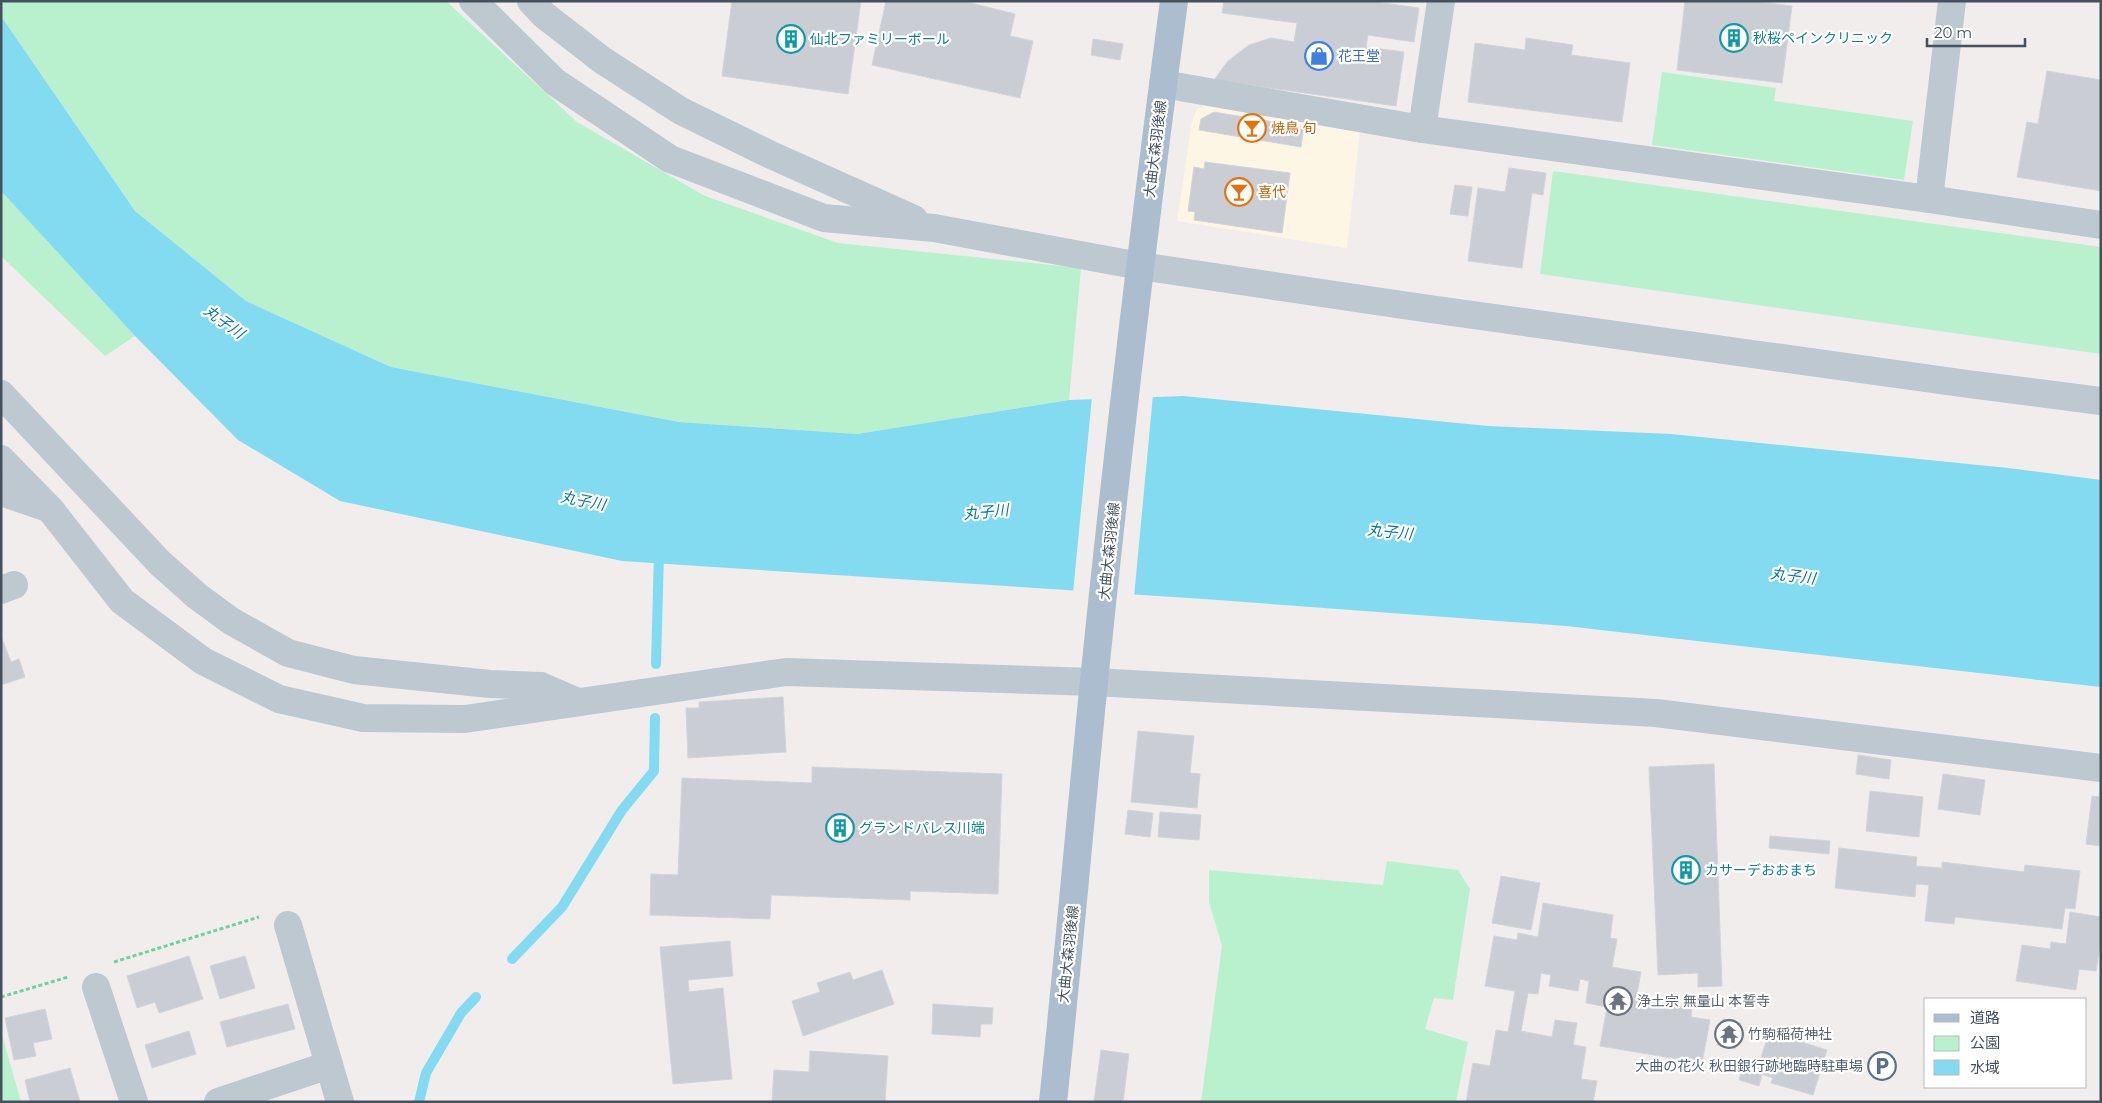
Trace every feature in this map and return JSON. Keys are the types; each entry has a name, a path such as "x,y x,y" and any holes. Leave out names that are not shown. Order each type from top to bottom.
{"main road":[{"name":"大曲大森羽後線","path":"1053,1102 1074,908 1094,682 1140,266 1174,1"}],"street":[{"path":"473,1 555,82 670,160 824,218 934,228 1140,266 1949,382 2101,400"},
{"path":"531,1 544,15 602,60 681,111 771,155 934,228"},
{"path":"1422,129 1441,1"},
{"path":"1929,199 1952,1"},
{"path":"1163,84 1422,129 1929,199 2101,225"},
{"path":"1,394 160,563 197,596 231,622 288,653 354,670 490,684 541,686 578,702"},
{"path":"1,459 50,508 122,600 202,661 279,699 363,718 465,719 786,672 1094,682 1656,714 2101,768"},
{"path":"1,492 50,508"},
{"path":"288,925 340,1102"},
{"path":"86,980 134,1102"},
{"path":"218,1102 329,1065"}],"path":[{"path":"114,962 263,916"},
{"path":"1,997 86,980"}],"shaded area":[{"path":"1207,104 1360,130 1347,248 1177,221 1192,122 1197,109"}],"green space":[{"path":"1,1 446,1 577,122 705,196 838,243 1081,268 1069,400 857,434 679,422 391,367 246,301 135,211 1,16"},
{"path":"1662,72 1776,88 1774,101 1913,121 1904,180 1652,145"},
{"path":"1553,171 2101,247 2101,354 1540,274"},
{"path":"1,191 135,336 105,356 1,256"},
{"path":"1387,861 1458,870 1470,889 1453,1000 1434,998 1425,1029 1468,1042 1456,1102 1201,1102 1222,946 1209,902 1209,870 1383,885"},
{"path":"1,1031 21,1102 1,1102"}],"water":[{"name":"丸子川","path":"1,16 135,211 246,301 391,367 679,422 857,434 1069,400 1184,396 1488,426 1671,434 2008,468 2101,480 2101,687 1566,626 1204,599 622,561 340,501 238,440 135,336 1,191"}],"pier":[{"path":"1153,395 1134,597 1073,593 1092,397"}],"building":[{"name":"仙北ファミリーボール","path":"732,1 861,1 848,94 722,76"},
{"path":"886,1 963,1 1015,14 1010,36 1033,41 1020,98 872,65"},
{"name":"花王堂","path":"1224,1 1369,1 1419,8 1414,42 1368,35 1366,47 1404,52 1396,106 1214,80 1228,61 1249,45 1271,38 1294,42 1297,23 1222,13"},
{"name":"秋桜ペインクリニック","path":"1685,1 1752,1 1792,6 1782,83 1677,70"},
{"path":"1526,38 1573,45 1571,55 1630,63 1622,122 1468,102 1475,43 1525,50"},
{"path":"1093,39 1123,44 1120,60 1091,55"},
{"path":"2047,71 2101,80 2101,191 2017,177 2027,122 2038,124"},
{"name":"焼鳥 旬","path":"1214,112 1304,127 1301,147 1199,130 1201,119"},
{"name":"喜代","path":"1205,162 1290,173 1282,233 1194,220 1195,212 1188,211 1194,167 1204,169"},
{"path":"1509,168 1546,173 1543,195 1532,193 1522,268 1468,261 1478,188 1505,192"},
{"path":"1455,185 1472,187 1468,216 1450,214"},
{"path":"1,636 11,662 19,659 25,677 1,685"},
{"path":"783,697 786,752 688,758 686,708 699,708 699,702"},
{"path":"1138,731 1194,736 1190,773 1200,774 1197,808 1131,802"},
{"path":"1858,755 1891,760 1889,779 1856,774"},
{"name":"カサーデおおまち","path":"1714,764 1722,986 1698,987 1698,973 1658,975 1649,767"},
{"name":"グランドパレス川端","path":"812,767 1002,774 998,894 910,891 910,900 771,895 770,919 650,915 651,874 678,875 682,778 812,783"},
{"path":"1943,774 1985,780 1980,815 1938,809"},
{"path":"1870,791 1923,797 1919,837 1866,831"},
{"path":"2092,796 2101,797 2101,846 2086,844"},
{"path":"1128,810 1153,813 1150,837 1125,834"},
{"path":"1160,812 1201,815 1199,840 1158,837"},
{"path":"1770,836 1830,841 1829,854 1769,848"},
{"path":"1839,848 1917,857 1916,866 1942,868 1942,862 2024,872 2025,865 2080,871 2075,909 2065,908 2062,929 1955,917 1954,924 1925,921 1929,885 1916,884 1915,897 1835,888"},
{"path":"1501,876 1540,883 1531,930 1492,923"},
{"name":"浄土宗 無量山 本誓寺","path":"1543,903 1613,915 1610,938 1617,939 1612,967 1641,972 1636,999 1692,1008 1691,1017 1710,1020 1702,1063 1600,1046 1607,1007 1586,1003 1589,981 1580,979 1578,991 1549,986 1551,975 1541,973 1538,994 1528,993 1521,1031 1552,1037 1555,1020 1577,1023 1573,1045 1586,1047 1581,1079 1597,1081 1593,1102 1466,1102 1473,1063 1490,1066 1496,1030 1508,1032 1515,991 1485,986 1494,936 1517,940 1518,933 1538,937"},
{"path":"2070,912 2101,917 2101,939 2096,971 2079,969 2076,990 2016,981 2022,945 2050,949 2051,942 2066,944"},
{"path":"730,941 733,976 688,980 689,992 723,988 732,1079 673,1084 660,947"},
{"path":"189,956 203,999 159,1013 155,1002 137,1008 127,976"},
{"path":"245,956 255,988 220,999 210,966"},
{"path":"882,970 894,1004 803,1036 792,1001 820,992 817,983 850,972 853,980"},
{"path":"288,1004 295,1029 227,1047 220,1022"},
{"path":"933,1004 993,1008 992,1024 981,1024 980,1037 932,1034"},
{"path":"45,1009 52,1039 33,1043 36,1056 14,1060 5,1018"},
{"name":"竹駒稲荷神社","path":"1723,1019 1741,1023 1735,1049 1717,1045"},
{"path":"189,1031 196,1054 152,1068 145,1045"},
{"path":"1769,1032 1827,1050 1813,1095 1771,1083 1773,1078 1762,1074 1759,1086 1739,1080 1745,1059 1759,1064"},
{"path":"1101,1050 1129,1054 1123,1102 1094,1102"},
{"path":"810,1051 888,1056 885,1102 772,1102 774,1070 809,1072"},
{"path":"70,1068 80,1102 30,1102 25,1080"}],"waterway":[{"path":"656,664 659,552"},
{"path":"512,959 562,907 622,810 654,771 655,718"},
{"path":"419,1102 426,1073 461,1013 476,997"}],"place":[{"name":"秋桜ペインクリニック","path":"1734,38"},
{"name":"仙北ファミリーボール","path":"791,39"},
{"name":"花王堂","path":"1319,56"},
{"name":"焼鳥 旬","path":"1252,128"},
{"name":"喜代","path":"1239,192"},
{"name":"グランドパレス川端","path":"840,828"},
{"name":"カサーデおおまち","path":"1686,870"},
{"name":"浄土宗 無量山 本誓寺","path":"1618,1001"},
{"name":"竹駒稲荷神社","path":"1729,1034"},
{"name":"大曲の花火 秋田銀行跡地臨時駐車場","path":"1882,1066"}]}
